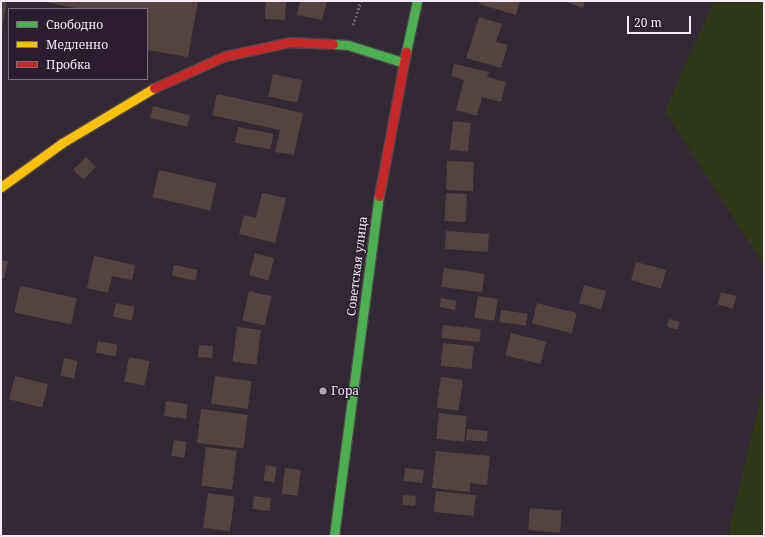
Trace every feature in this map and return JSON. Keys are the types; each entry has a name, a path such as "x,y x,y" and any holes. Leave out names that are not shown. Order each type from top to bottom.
{"main road":[{"name":"Советская улица","path":"334,536 383,162 402,62 418,1"},
{"path":"1,188 62,142 167,80 225,56 290,42 348,45 402,62"}],"green space":[{"path":"714,1 764,1 764,266 665,111"},
{"path":"764,383 764,536 728,536"}],"building":[{"path":"1,1 7,1 2,28 1,28"},
{"path":"40,1 198,1 188,57 148,50 148,8 76,8"},
{"path":"266,1 286,2 285,20 265,19"},
{"path":"300,1 327,1 322,20 297,15"},
{"path":"480,1 520,1 516,15 479,4"},
{"path":"563,1 585,1 583,8"},
{"path":"479,17 502,24 496,42 508,45 501,68 466,58"},
{"path":"454,64 489,72 487,77 506,82 501,102 482,97 477,116 456,110 464,80 451,76"},
{"path":"273,74 302,80 298,103 268,96"},
{"path":"217,94 303,113 294,155 275,152 280,130 212,115"},
{"path":"153,106 190,115 187,127 150,118"},
{"path":"453,121 471,123 468,152 450,150"},
{"path":"238,127 273,134 270,150 235,143"},
{"path":"86,157 96,167 83,180 73,170"},
{"path":"447,161 474,162 473,191 446,190"},
{"path":"159,170 216,183 210,211 153,197"},
{"path":"262,193 286,198 275,243 239,234 244,215 256,218"},
{"path":"446,193 467,194 466,222 445,221"},
{"path":"446,231 489,234 488,252 445,249"},
{"path":"255,253 274,258 268,280 249,275"},
{"path":"94,256 135,265 132,280 112,276 108,293 87,288"},
{"path":"1,260 8,261 4,279 1,278"},
{"path":"636,262 666,270 661,288 631,280"},
{"path":"174,265 197,270 195,281 172,276"},
{"path":"444,268 485,274 482,293 441,287"},
{"path":"584,285 606,291 601,309 579,303"},
{"path":"20,286 77,298 71,324 14,312"},
{"path":"249,291 271,296 265,325 242,320"},
{"path":"721,292 736,296 733,309 718,305"},
{"path":"478,296 498,299 494,321 475,318"},
{"path":"441,298 457,301 455,310 439,307"},
{"path":"116,303 135,307 132,321 113,317"},
{"path":"537,303 577,313 572,333 532,323"},
{"path":"501,310 528,314 526,326 499,322"},
{"path":"669,319 680,322 678,330 667,327"},
{"path":"443,325 481,329 479,342 442,338"},
{"path":"237,327 261,330 257,365 233,362"},
{"path":"511,333 546,342 540,364 505,355"},
{"path":"98,341 118,345 115,357 96,353"},
{"path":"443,343 474,346 471,369 441,366"},
{"path":"199,345 213,346 212,358 198,357"},
{"path":"129,357 150,361 145,386 124,382"},
{"path":"64,358 78,361 74,379 60,376"},
{"path":"15,376 48,384 42,408 9,399"},
{"path":"215,376 252,381 248,409 211,404"},
{"path":"441,377 463,380 458,411 437,408"},
{"path":"166,401 188,404 186,419 164,416"},
{"path":"201,409 248,415 244,448 197,443"},
{"path":"439,413 467,416 464,442 436,439"},
{"path":"467,429 488,431 487,442 466,440"},
{"path":"174,440 187,442 184,458 171,456"},
{"path":"206,447 237,451 232,489 201,486"},
{"path":"436,451 490,456 487,485 470,483 470,492 432,488"},
{"path":"266,465 277,467 274,483 263,481"},
{"path":"285,468 301,470 298,496 282,494"},
{"path":"405,468 424,470 423,483 404,481"},
{"path":"436,491 476,495 474,516 434,512"},
{"path":"208,493 235,497 230,531 203,528"},
{"path":"403,495 416,496 415,506 402,505"},
{"path":"254,496 271,498 269,511 252,509"},
{"path":"530,508 562,511 560,533 528,530"}],"traffic: fast":[{"path":"406,52 417,1"},
{"path":"333,44 348,45 402,62"},
{"path":"334,536 379,196"}],"traffic: slow":[{"path":"1,187 62,143 154,88"}],"traffic: jam":[{"path":"154,88 225,56 290,42 333,44"},
{"path":"379,196 406,52"}],"place":[{"name":"Гора","path":"323,391"}]}
